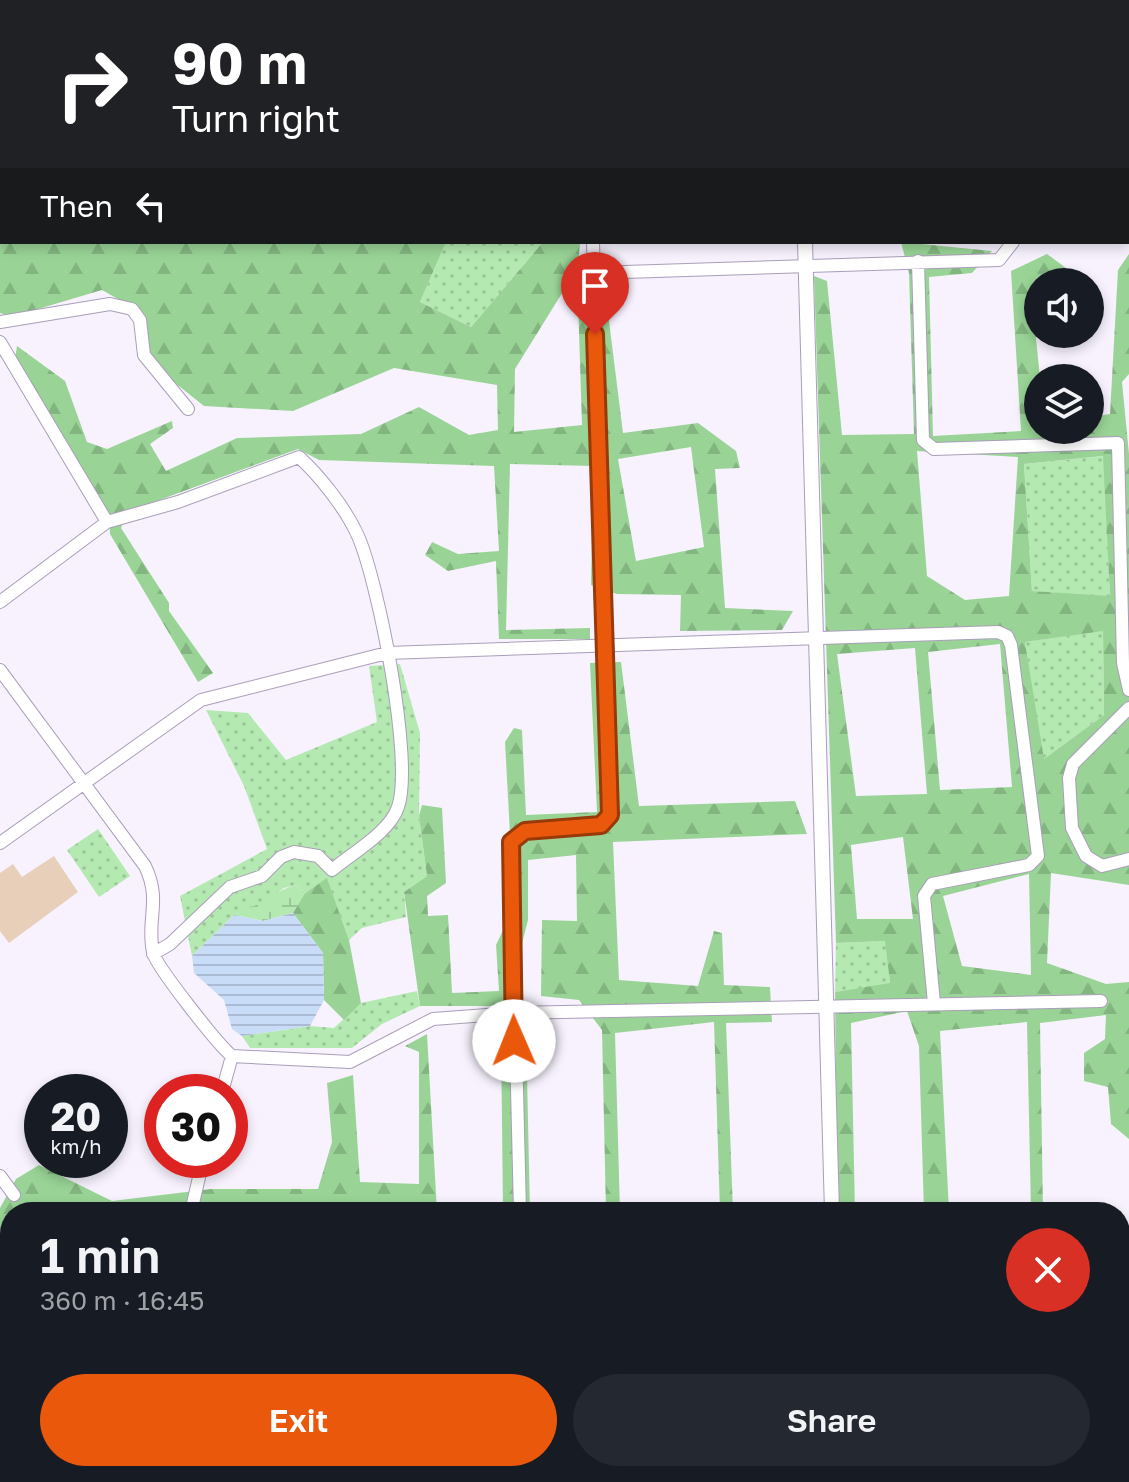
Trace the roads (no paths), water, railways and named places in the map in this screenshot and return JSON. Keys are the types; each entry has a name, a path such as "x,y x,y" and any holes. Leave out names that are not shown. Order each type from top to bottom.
{"street":[{"path":"520,1202 511,842 525,831 601,825 610,815 593,244"},
{"path":"805,244 832,1202"},
{"path":"594,273 999,260 1011,244"},
{"path":"918,261 923,440 934,449 1118,443 1123,663 1129,690"},
{"path":"0,322 110,304 132,309 140,320 144,355 188,409"},
{"path":"0,342 107,522"},
{"path":"0,602 107,522 178,502 299,457 356,532 387,653 403,744 399,806 390,821 332,870 318,856 294,852 281,857 262,876 230,887 170,944 153,954"},
{"path":"0,843 83,781 201,700 387,653 998,632 1007,636 1011,645 1038,856 1029,865 932,884 924,896 934,1003"},
{"path":"0,670 83,781 154,884 153,954 157,965 232,1056 350,1062 433,1019 513,1013 826,1004 1101,1001"},
{"path":"1129,708 1073,764 1069,778 1072,828 1086,856 1102,866 1129,859"},
{"path":"227,1074 232,1056"},
{"path":"0,1176 14,1195"},
{"path":"193,1202 199,1178"}],"water":[{"path":"293,913 323,953 324,1000 310,1026 242,1036 232,1029 224,1000 194,973 192,956 234,915 263,921"}]}
